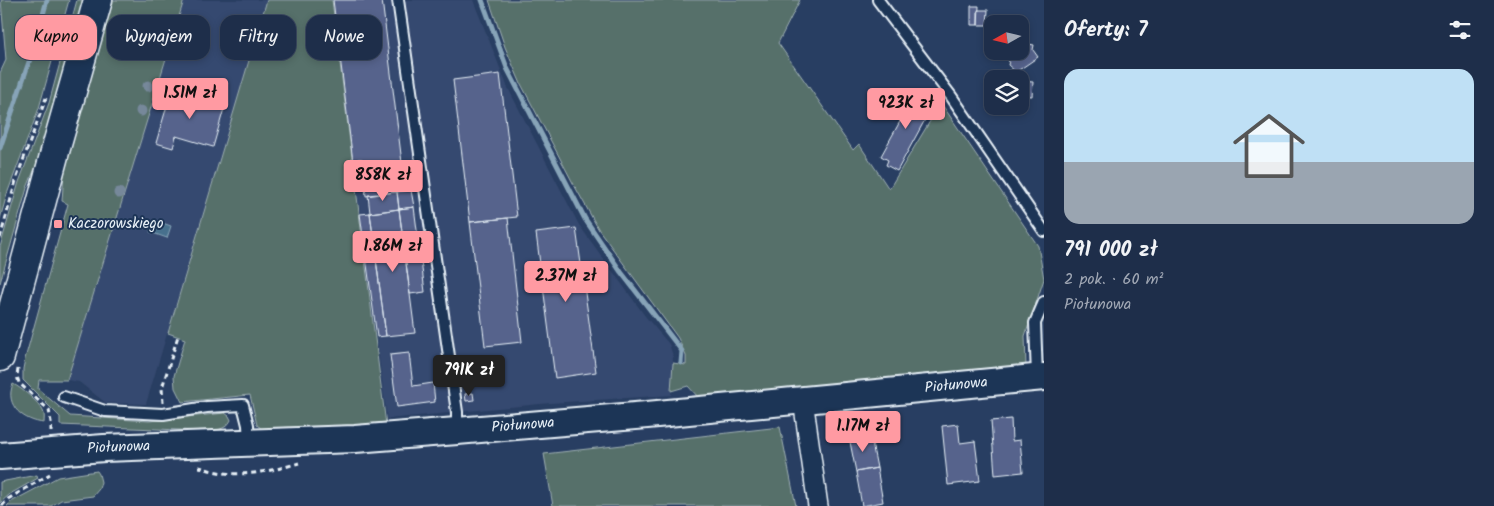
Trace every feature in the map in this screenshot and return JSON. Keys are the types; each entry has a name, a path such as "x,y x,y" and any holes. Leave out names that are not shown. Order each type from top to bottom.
{"main road":[{"path":"8,366 56,148 98,0"}],"street":[{"name":"Piołunowa","path":"0,456 104,448 355,439 1041,377"},
{"path":"803,400 818,506"}],"lane":[{"path":"398,0 457,412 457,431"},
{"path":"878,0 951,96 1044,231"},
{"path":"1041,377 1034,346 1035,324 1044,302"},
{"path":"64,397 105,411 163,414 206,407 243,405 248,425 249,443"}],"path":[{"path":"0,238 17,177 41,115 48,90"},
{"path":"163,414 162,388 178,336"},
{"path":"8,366 19,383 49,410 52,422"},
{"path":"202,467 212,471 248,473 273,471 301,462"},
{"path":"2,506 8,499 40,482 49,474 58,473"}],"shaded area":[{"path":"184,0 267,0 263,15 220,15 220,60 249,60 146,404 106,403 79,382 67,380 166,60 210,60 210,15 179,15"},
{"path":"332,0 473,0 508,88 579,225 645,316 669,344 673,356 671,395 550,403 387,419 340,60 382,60 382,15 334,15"},
{"path":"154,220 171,226 167,238 150,232"}],"green space":[{"path":"1,0 69,0 65,15 15,15 15,60 52,60 39,108 7,194 0,219 0,73 6,60"},
{"path":"77,0 88,0 84,15 73,15"},
{"path":"109,0 184,0 179,15 107,15 107,60 166,60 67,380 39,380 38,389 70,416 149,421 225,413 231,420 229,424 219,429 204,431 60,425 60,417 23,380 25,359 68,204 62,201 65,158 92,60 97,60 97,43"},
{"path":"267,0 332,0 334,15 306,15 306,60 340,60 386,425 267,433 257,425 250,395 182,402 175,388 174,376 185,339 168,333 249,60 296,60 296,15 263,15"},
{"path":"489,0 800,0 778,43 853,150 859,144 889,189 941,103 1038,246 1044,279 1025,336 1026,367 699,398 688,386 671,391 673,363 686,365 686,356 678,338 599,230 521,84 505,47"},
{"path":"61,60 70,60 49,133 27,188 0,283 0,247 19,182 49,103"},
{"path":"13,384 38,404 44,414 44,423 29,419 18,411 11,399"},
{"path":"780,427 796,506 553,506 544,454"},
{"path":"97,471 101,482 99,489 93,496 61,500 51,506 7,506 58,477"},
{"path":"37,475 38,478 10,494 0,503 0,482"}],"building":[{"path":"333,0 382,0 402,163 398,163 402,191 366,196 362,159 358,159 360,169 354,170 340,60 382,60 382,15 335,15"},
{"path":"971,6 979,6 978,25 971,25"},
{"path":"978,10 988,10 988,15 984,15 984,25 978,25"},
{"path":"1029,44 1034,45 1033,50 1038,57 1019,70 1014,70 1008,65 1009,61 1029,60"},
{"path":"500,74 517,217 470,222 453,80"},
{"path":"1029,82 1033,82 1032,96 1029,96"},
{"path":"172,89 225,105 213,147 176,136 173,148 156,143"},
{"path":"910,92 933,105 897,171 886,165 888,160 881,156 903,116 904,110 901,108"},
{"path":"411,190 414,207 399,209 397,192"},
{"path":"397,192 399,209 370,213 368,195"},
{"path":"414,207 425,292 410,294 399,209"},
{"path":"399,209 415,333 386,336 370,213"},
{"path":"370,213 386,336 377,337 360,214"},
{"path":"508,218 522,342 485,346 470,222"},
{"path":"576,228 596,372 555,378 536,233"},
{"path":"409,353 413,386 433,383 435,402 397,407 390,355"},
{"path":"473,393 474,400 466,401 465,394"},
{"path":"1011,419 1012,441 1020,440 1023,472 995,475 991,421"},
{"path":"958,424 960,443 975,441 980,481 948,485 942,426"},
{"path":"870,433 877,468 856,472 849,437"},
{"path":"877,468 883,502 862,506 856,472"}],"waterway":[{"path":"0,148 34,47 47,0"},
{"path":"482,0 507,68 585,219 621,272 682,351 681,363"}],"place":[{"name":"Kaczorowskiego","path":"58,224"}]}
